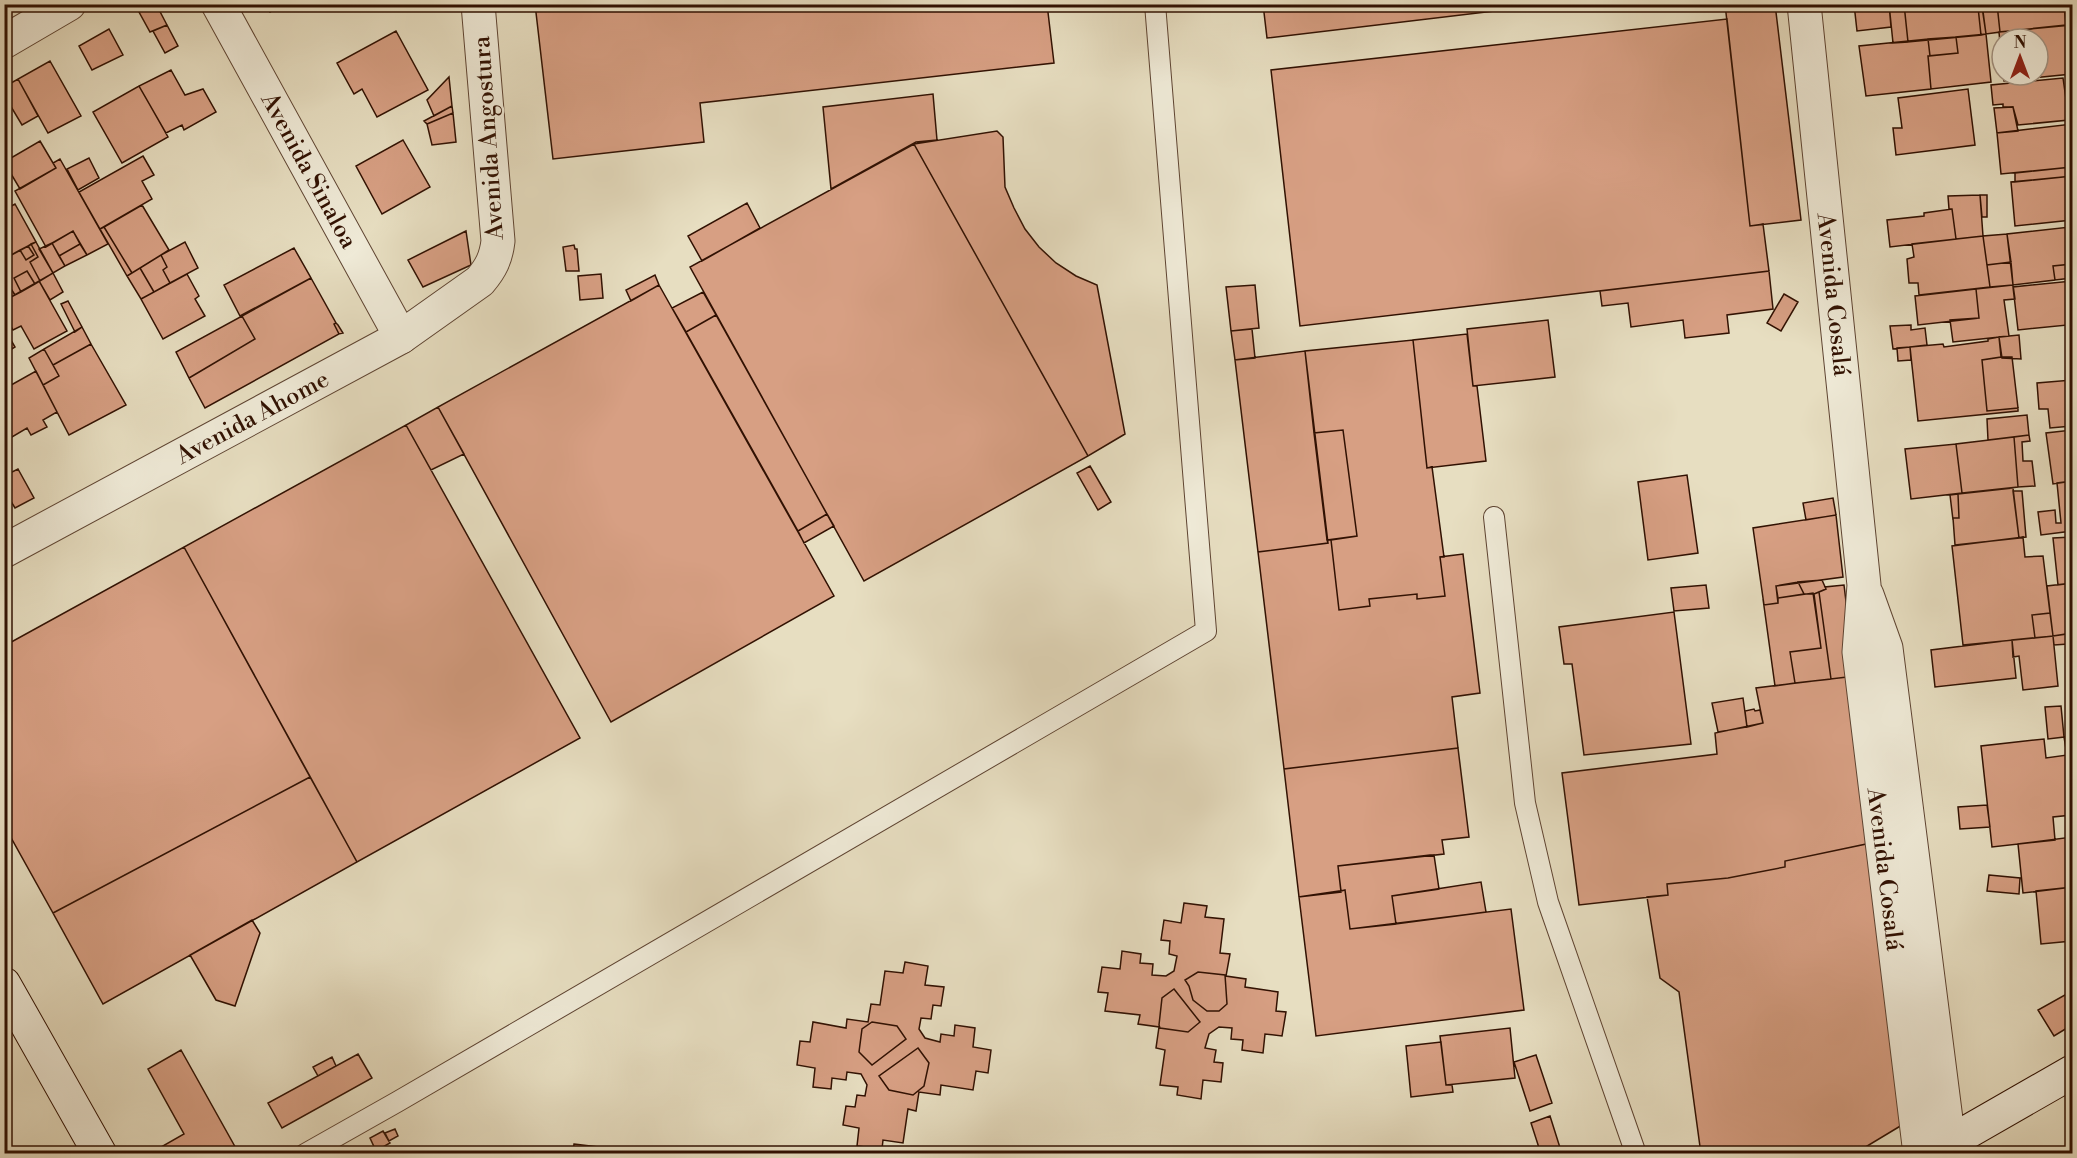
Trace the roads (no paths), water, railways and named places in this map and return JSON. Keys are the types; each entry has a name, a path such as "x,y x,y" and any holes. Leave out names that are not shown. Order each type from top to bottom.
{"street":[{"path":"4,42 69,4"},
{"name":"Avenida Sinaloa","path":"218,4 401,336"},
{"name":"Avenida Angostura","path":"478,4 498,241 496,257 490,270"},
{"name":"Avenida Cosalá","path":"1804,4 1864,585 1886,648 1933,1150"},
{"name":"Avenida Ahome","path":"4,551 401,336 480,281 490,270"},
{"path":"4,984 100,1154"},
{"path":"1933,1150 2073,1072"}],"lane":[{"path":"305,1154 1206,632 1155,4"},
{"path":"1494,517 1525,803 1548,902 1636,1154"}]}
